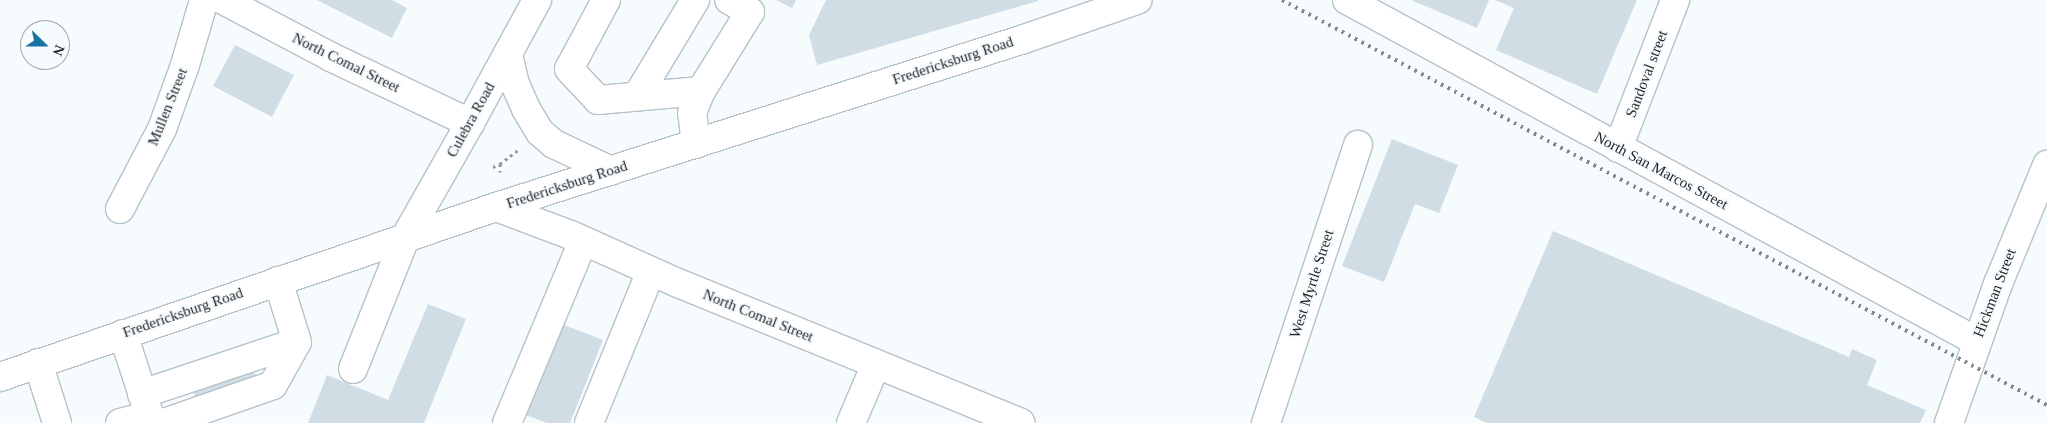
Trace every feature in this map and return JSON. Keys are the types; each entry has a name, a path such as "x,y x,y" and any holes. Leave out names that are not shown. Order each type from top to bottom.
{"street":[{"name":"Mullen Street","path":"120,209 162,130 185,65 204,0"},
{"name":"Culebra Road","path":"352,370 404,238 470,123 536,0"},
{"path":"606,0 569,70 598,100 701,91"},
{"path":"638,95 695,0"},
{"path":"696,144 692,113 701,91 750,12 729,0"},
{"name":"Fredericksburg Road","path":"0,376 496,207 1024,39 1137,0"},
{"name":"North San Marcos Street","path":"1347,0 1976,341"},
{"name":"Sandoval street","path":"1618,148 1675,0"},
{"name":"North Comal Street","path":"234,3 331,57 470,123"},
{"path":"508,54 515,84 526,109 540,132 554,144 611,171"},
{"name":"West Myrtle Street","path":"1266,423 1358,145"},
{"name":"Hickman Street","path":"1949,423 1976,341 2047,165"},
{"name":"North Comal Street","path":"496,207 583,240 651,271 1021,423"},
{"path":"507,423 583,240"},
{"path":"589,423 651,271"},
{"path":"120,423 273,385 297,342 278,281"},
{"path":"122,334 152,414"},
{"path":"152,414 297,342"},
{"path":"38,362 57,423"},
{"path":"851,423 876,364"}],"path":[{"path":"493,167 500,164 522,147"},
{"path":"500,164 500,172"}],"building":[{"path":"317,0 392,0 407,8 392,38"},
{"path":"776,0 796,0 792,8"},
{"path":"826,0 1038,1 817,65 809,35"},
{"path":"1411,0 1489,0 1477,28"},
{"path":"1495,0 1637,0 1597,94 1496,50 1514,8"},
{"path":"235,45 294,75 272,117 213,86"},
{"path":"1392,139 1458,165 1439,213 1415,204 1384,282 1342,266"},
{"path":"1553,231 1849,357 1852,349 1877,360 1867,385 1926,410 1920,423 1487,423 1474,417"},
{"path":"428,304 466,319 424,423 308,423 327,375 388,400"},
{"path":"559,323 603,340 570,423 547,423 523,414"},
{"path":"251,360 259,387 199,408 189,380"}],"railway":[{"path":"1282,0 2047,405"}]}
